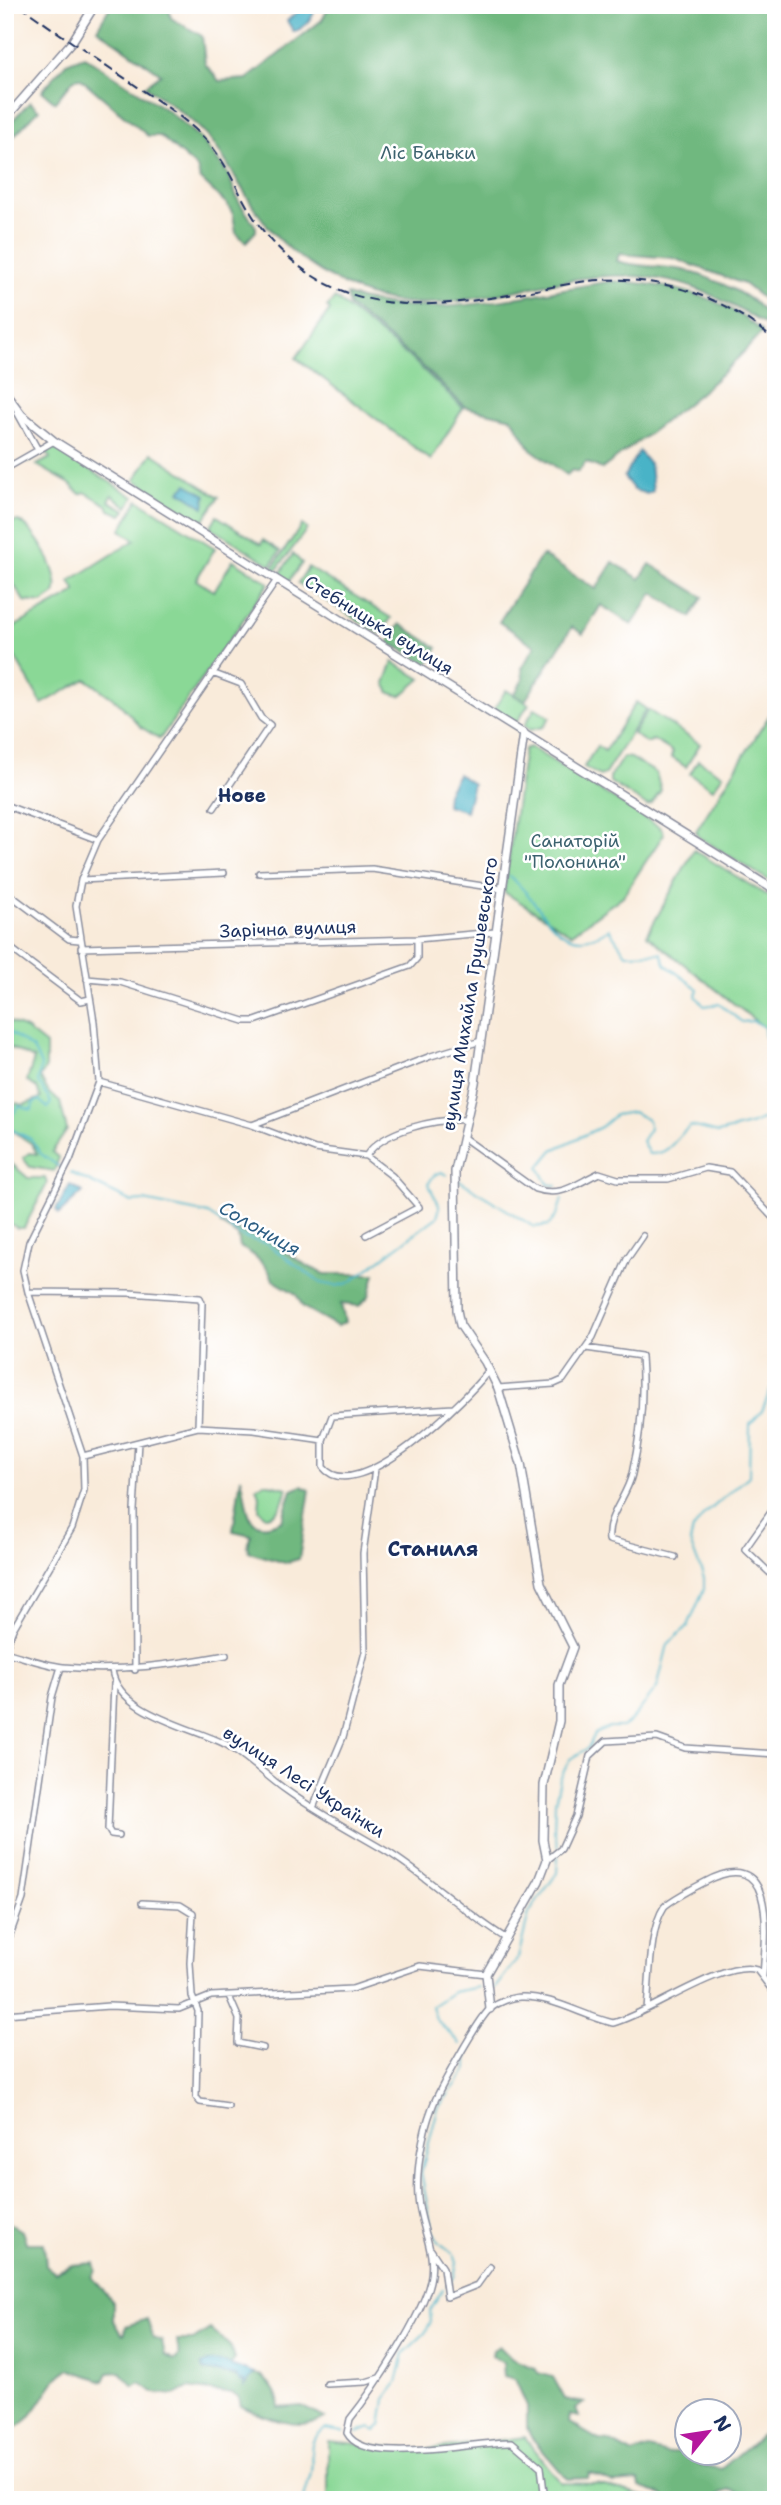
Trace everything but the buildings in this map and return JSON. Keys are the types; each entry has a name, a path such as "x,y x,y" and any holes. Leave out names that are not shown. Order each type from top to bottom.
{"street":[{"path":"5,119 72,42 95,5"},
{"name":"Стебницька вулиця","path":"5,392 38,450"},
{"name":"Стебницька вулиця","path":"15,406 54,441 523,736 776,891"},
{"path":"5,469 54,441"},
{"path":"226,1655 135,1670 112,1670 61,1667 5,1650 13,1629 72,1528 83,1490 83,1456 23,1270 29,1242 70,1160 99,1082 100,1063 88,979 79,940 76,906 80,880 98,840 277,580"},
{"path":"212,673 241,684 261,718 270,725 214,808"},
{"name":"вулиця Михайла Грушевського","path":"523,736 481,1041 454,1184 457,1310 460,1325 498,1388 521,1464 541,1583 573,1647 559,1685 559,1721 544,1785 543,1840 547,1860"},
{"path":"5,805 98,840"},
{"path":"259,873 372,869 502,889"},
{"path":"80,880 224,873"},
{"path":"9,894 69,939 79,940"},
{"name":"Зарічна вулиця","path":"81,948 417,939 495,932"},
{"path":"88,979 120,982 255,1021 412,964 417,958 417,939"},
{"path":"5,944 80,1001 90,999"},
{"path":"252,1125 431,1056 481,1041"},
{"path":"99,1082 252,1125 315,1149 366,1156 392,1176 419,1207 366,1235"},
{"path":"366,1156 377,1142 393,1134 468,1120"},
{"path":"464,1138 535,1189 545,1193 557,1194 574,1188 599,1173 618,1179 668,1179 700,1169 720,1169 730,1172 776,1221"},
{"path":"498,1388 559,1383 586,1348 627,1259 643,1236"},
{"path":"28,1292 129,1293 200,1298 198,1427"},
{"path":"586,1348 641,1356 643,1406 632,1475 613,1517 608,1540 675,1557"},
{"path":"453,1408 335,1414 327,1423 321,1461 327,1472 341,1475 375,1469 398,1454 453,1408 489,1370"},
{"path":"83,1456 198,1427 254,1430 323,1440"},
{"path":"135,1670 134,1510 138,1442"},
{"path":"313,1808 343,1737 365,1652 363,1553 375,1469"},
{"path":"776,1505 745,1549 776,1579"},
{"path":"5,1949 23,1899 52,1697 61,1667"},
{"path":"112,1670 114,1684 108,1829 111,1834 119,1835"},
{"name":"вулиця Лесі Українки","path":"114,1684 125,1696 169,1722 241,1754 286,1790 391,1855 454,1904 507,1939"},
{"path":"490,2008 486,1974 547,1860 561,1849 576,1816 585,1765 597,1747 606,1741 657,1738 685,1748 776,1754"},
{"path":"647,2008 654,1936 663,1910 700,1885 729,1871 743,1873 758,1885 766,1924 763,1976"},
{"path":"142,1903 180,1905 193,1913 190,1963 194,2003 198,2011 196,2099 228,2106"},
{"path":"5,2014 97,2007 179,2009 211,1996 362,1988 420,1966 486,1974"},
{"path":"545,2500 541,2467 512,2442 420,2452 355,2443 347,2433 350,2419 380,2377 423,2302 432,2271 431,2250 418,2201 418,2184 431,2109 461,2053 490,2008 522,1996 613,2023 718,1976 745,1968 757,1970 770,1991 776,1995"},
{"path":"229,1996 239,2019 238,2043 263,2048"},
{"path":"431,2250 443,2268 444,2288 449,2297 468,2291 484,2279 490,2267"},
{"path":"327,2384 366,2382 380,2377"}],"green space":[{"name":"Ліс Баньки","path":"111,5 169,8 171,18 202,36 205,64 219,81 247,79 322,20 330,5 776,5 776,309 744,284 673,258 619,254 617,261 683,270 721,283 760,308 768,318 770,328 714,296 677,283 635,276 579,279 450,302 386,300 355,290 315,268 279,239 254,207 207,136 182,113 145,86 161,74 97,29"},
{"path":"84,56 168,111 201,139 228,174 238,200 256,227 256,231 246,242 236,233 233,214 227,204 200,179 197,168 160,136 148,136 80,78 74,79 55,102 42,91 66,63"},
{"path":"30,102 39,110 8,142 5,128"},
{"path":"613,281 692,293 729,308 762,332 706,388 602,469 586,462 578,472 572,470 567,475 531,449 512,418 465,407 419,363 349,306 346,295 413,307 446,306"},
{"path":"335,298 415,362 463,408 431,460 296,358 330,310 327,307"},
{"path":"52,446 134,497 128,507 112,495 109,501 126,510 122,515 85,492 80,494 70,484 37,465 50,458 47,452 28,463"},
{"path":"152,453 219,497 202,522 135,480"},
{"path":"138,500 215,548 196,580 214,591 233,560 269,583 160,739 141,727 118,702 86,679 42,704 5,640 5,632 76,592 70,581 135,540 121,530"},
{"path":"217,516 261,544 263,540 280,551 271,565 210,527"},
{"path":"18,521 25,525 39,542 55,576 55,594 42,603 24,601 5,570 5,522"},
{"path":"302,525 307,529 275,572 273,567"},
{"path":"293,554 302,563 288,582 281,577 281,572"},
{"path":"542,555 596,589 613,562 640,579 650,564 703,597 691,617 653,593 632,625 601,605 583,634 572,627 525,701 514,695 523,679 522,668 535,646 499,622"},
{"path":"308,567 391,618 380,634 298,583"},
{"path":"400,624 438,648 427,666 413,655 388,643"},
{"path":"393,662 421,679 401,696 390,693 385,683"},
{"path":"506,690 529,704 516,723 494,709"},
{"path":"636,702 646,709 605,774 600,776 584,767 597,746 605,751"},
{"path":"776,705 776,885 699,837 696,831"},
{"path":"535,708 550,717 543,727 530,730 524,726"},
{"path":"648,710 700,744 686,767 671,757 673,752 653,740 647,743 633,734"},
{"name":"Санаторій \"Полонина\"","path":"530,747 661,828 664,834 623,896 571,934 504,892 524,749"},
{"path":"623,757 631,758 656,773 661,790 652,804 647,806 610,782 610,777"},
{"path":"698,760 723,775 713,789 690,774"},
{"path":"694,850 776,901 776,1037 647,935"},
{"path":"10,1022 26,1029 46,1045 46,1068 40,1077 49,1093 60,1102 67,1130 52,1152 59,1158 54,1171 30,1167 23,1158 29,1153 37,1154 32,1144 5,1126 5,1112 17,1103 23,1105 41,1098 37,1088 27,1081 34,1059 5,1045 5,1023"},
{"path":"5,1158 28,1178 45,1178 47,1184 24,1228 17,1228 5,1220"},
{"path":"220,1224 269,1241 325,1274 375,1274 369,1296 359,1306 341,1304 345,1322 337,1326 303,1307 296,1294 273,1280 260,1260 240,1247 238,1236"},
{"path":"241,1477 250,1516 260,1525 282,1520 292,1490 302,1486 310,1490 299,1559 285,1563 249,1552 247,1545 251,1535 233,1531"},
{"path":"265,1483 287,1488 278,1510 265,1516 259,1509 260,1496 256,1488"},
{"path":"5,2220 22,2231 26,2243 44,2243 46,2266 55,2273 72,2265 94,2263 96,2270 92,2277 113,2302 113,2319 122,2334 125,2333 126,2326 147,2319 153,2338 162,2341 165,2355 175,2360 179,2356 177,2340 193,2340 210,2329 230,2346 235,2359 231,2364 212,2363 206,2371 212,2369 247,2384 252,2375 261,2375 276,2394 278,2408 302,2406 325,2418 305,2424 283,2422 241,2406 239,2398 233,2394 188,2388 175,2395 155,2393 140,2383 134,2387 120,2372 108,2373 104,2381 69,2369 53,2383 25,2421 6,2430"},
{"path":"499,2346 512,2359 535,2368 538,2373 553,2377 565,2399 584,2403 576,2408 579,2417 569,2415 568,2422 599,2440 609,2441 633,2454 649,2449 672,2453 672,2466 721,2469 725,2466 742,2466 742,2451 776,2423 776,2500 755,2500 731,2490 720,2493 717,2500 666,2500 663,2495 640,2487 639,2481 614,2483 589,2473 588,2478 567,2479 531,2437 527,2428 527,2406 515,2379 504,2376 503,2363 492,2356 493,2350"},
{"path":"525,2437 561,2483 597,2484 657,2500 328,2500 328,2441 422,2450"}],"water":[{"path":"305,5 316,5 306,25 294,32 287,21"},
{"path":"639,451 650,465 653,491 647,494 634,490 624,477"},
{"path":"187,484 206,495 204,507 180,491"},
{"path":"458,774 473,784 466,811 446,805 447,793"},
{"path":"70,1185 83,1192 59,1214 56,1210"},
{"path":"208,2362 225,2363 255,2374 244,2386 244,2381 240,2382 236,2376 204,2370 202,2365"}],"waterway":[{"path":"509,876 564,934 576,939 591,938 609,929 626,954 661,953 666,965 698,989 696,996 704,1006 719,1004 742,1022 753,1021 764,1027 765,1037 776,1040"},
{"name":"Солониця","path":"5,1029 33,1049 41,1065 38,1082 51,1102 48,1108 39,1100 33,1103 32,1110 19,1106 7,1122 8,1128 31,1139 41,1154 61,1168"},
{"name":"Солониця","path":"557,1186 548,1184 539,1167 553,1150 601,1127 615,1115 633,1112 648,1120 650,1129 642,1141 649,1154 668,1148 691,1126 718,1133 753,1124 776,1113"},
{"name":"Солониця","path":"71,1173 132,1202 144,1201 208,1214 243,1237 267,1244 321,1283 336,1286 349,1283 437,1217 439,1207 429,1183 434,1175 441,1172 447,1175"},
{"name":"Солониця","path":"459,1180 534,1227 549,1225 557,1215 562,1199"},
{"path":"558,1847 554,1830 555,1802 560,1779 570,1759 588,1748 595,1734 609,1727 622,1727 631,1721 657,1688 668,1644 688,1626 704,1589 704,1578 690,1542 693,1530 704,1515 749,1476 750,1424 762,1411 776,1377"},
{"path":"491,1988 495,1988 518,1958 529,1913 557,1873 558,1856"},
{"path":"460,2044 436,2019 432,2006 453,1992 479,1987"},
{"path":"447,2285 454,2277 457,2263 454,2254 440,2243 432,2230 421,2173 438,2108 467,2070 467,2050"},
{"path":"357,2433 370,2428 375,2431 381,2425 385,2399 397,2383 404,2353 425,2333 431,2321 430,2311 443,2289"},
{"path":"304,2500 314,2439 325,2429 343,2432"}],"railway":[{"path":"19,5 168,108 205,139 222,161 265,233 300,267 336,288 375,300 415,304 499,297 586,281 638,281 688,291 711,300 756,325 776,342"}],"district":[{"name":"Нове","path":"242,795"},
{"name":"Станиля","path":"433,1549"}]}
